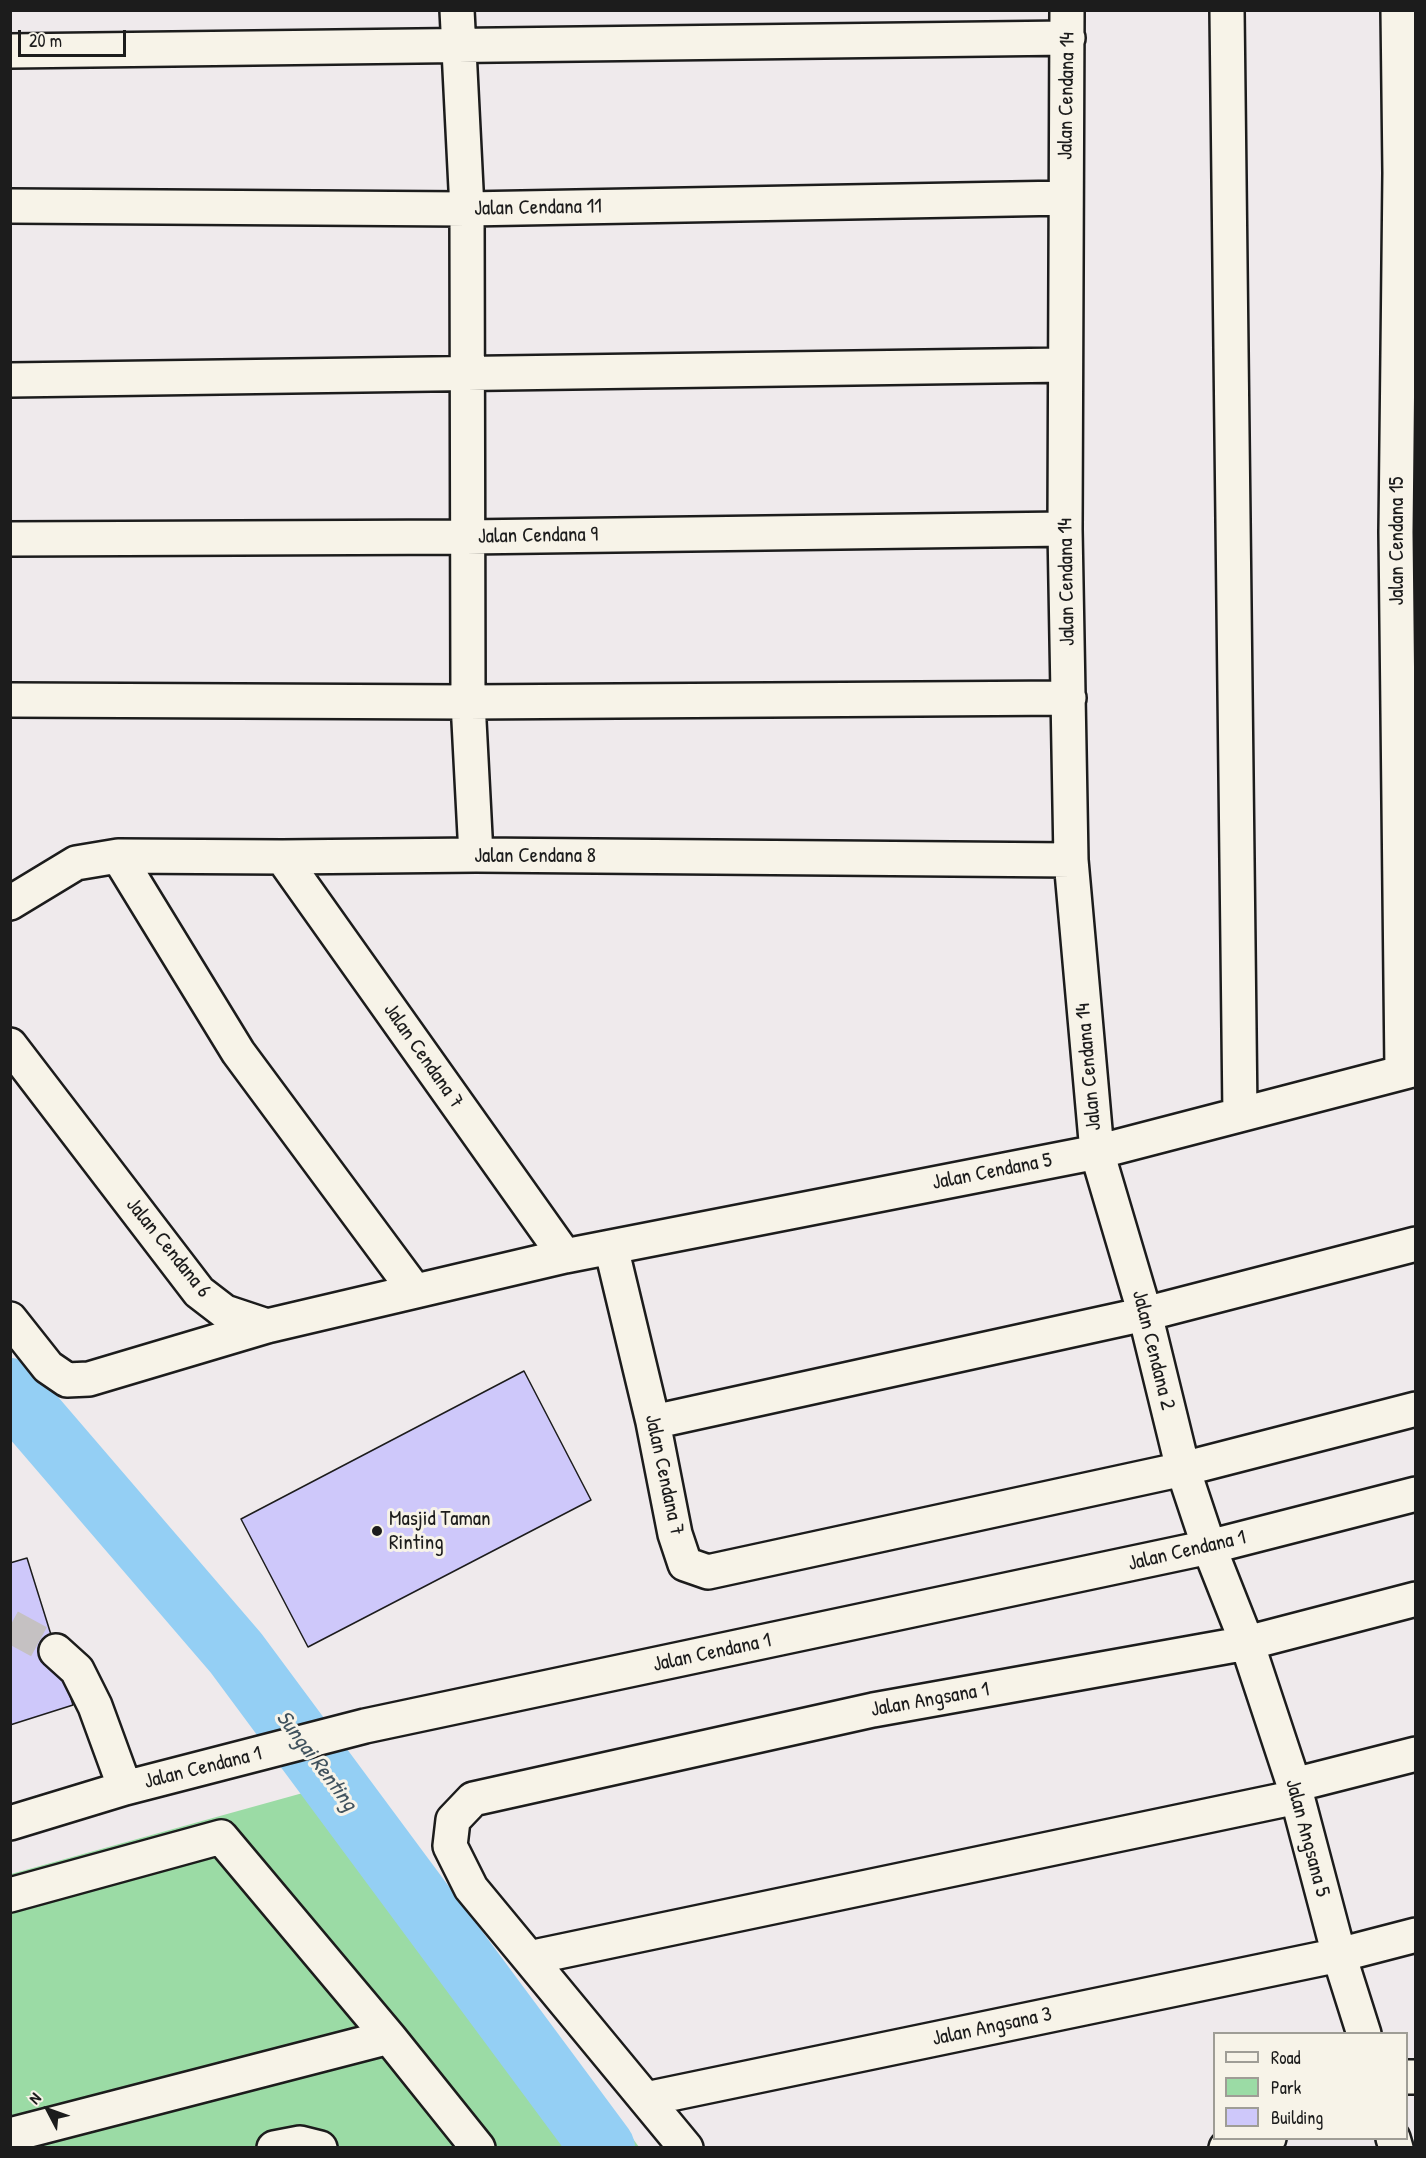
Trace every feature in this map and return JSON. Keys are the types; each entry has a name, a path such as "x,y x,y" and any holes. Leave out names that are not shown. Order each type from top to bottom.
{"street":[{"path":"457,10 466,209 468,702 476,855"},
{"path":"1227,10 1240,1114"},
{"name":"Jalan Cendana 15","path":"1398,10 1408,173 1406,531 1409,1071"},
{"path":"10,51 458,47 1068,24"},
{"name":"Jalan Cendana 14","path":"1068,24 1065,529 1071,860 1097,1152"},
{"name":"Jalan Cendana 11","path":"10,206 466,209 1066,198"},
{"path":"10,380 1065,365"},
{"name":"Jalan Cendana 9","path":"10,539 466,537 1065,529"},
{"path":"10,700 468,702 1069,698"},
{"name":"Jalan Cendana 8","path":"10,903 76,863 118,856 476,855 1071,860"},
{"path":"118,856 238,1052 415,1291"},
{"name":"Jalan Cendana 7","path":"282,857 565,1256"},
{"name":"Jalan Cendana 6","path":"10,1045 199,1293 225,1312 267,1326"},
{"name":"Jalan Cendana 5","path":"565,1256 1097,1152 1409,1071"},
{"name":"Jalan Cendana 2","path":"1097,1152 1145,1314 1183,1469 1209,1547"},
{"path":"653,1422 1145,1314 1416,1244"},
{"name":"Jalan Cendana 7","path":"611,1247 653,1422 675,1534 685,1564 708,1572 1183,1469"},
{"path":"10,1319 48,1367 67,1380 89,1379 267,1326 565,1256"},
{"path":"1183,1469 1416,1409"},
{"name":"Jalan Cendana 1","path":"10,1823 125,1788 365,1726 1209,1547 1416,1494"},
{"name":"Jalan Angsana 5","path":"1209,1547 1247,1643 1296,1791 1339,1955 1363,2032"},
{"name":"Jalan Angsana 1","path":"529,1958 471,1888 450,1846 453,1820 473,1799 862,1712 1247,1643 1416,1599"},
{"path":"56,1651 77,1670 95,1706 125,1788"},
{"path":"686,2148 529,1958 1296,1791 1416,1754"},
{"path":"10,1895 221,1836 389,2037 478,2148"},
{"name":"Jalan Angsana 3","path":"646,2099 1339,1955 1416,1935"},
{"path":"14,2148 10,2135 64,2135 389,2037"},
{"path":"1226,2148 1264,2140"},
{"path":"274,2148 300,2143 320,2148"}],"green space":[{"path":"364,1776 639,2147 11,2148 11,1874"}],"building":[{"path":"524,1371 591,1500 308,1647 241,1519"},
{"path":"27,1558 73,1705 10,1725 10,1563"}],"waterway":[{"name":"Sungai Renting","path":"10,1390 236,1653 603,2148"}],"tunnel":[{"path":"10,1626 56,1651"}],"place":[{"name":"Masjid Taman Rinting","path":"377,1531"}]}
